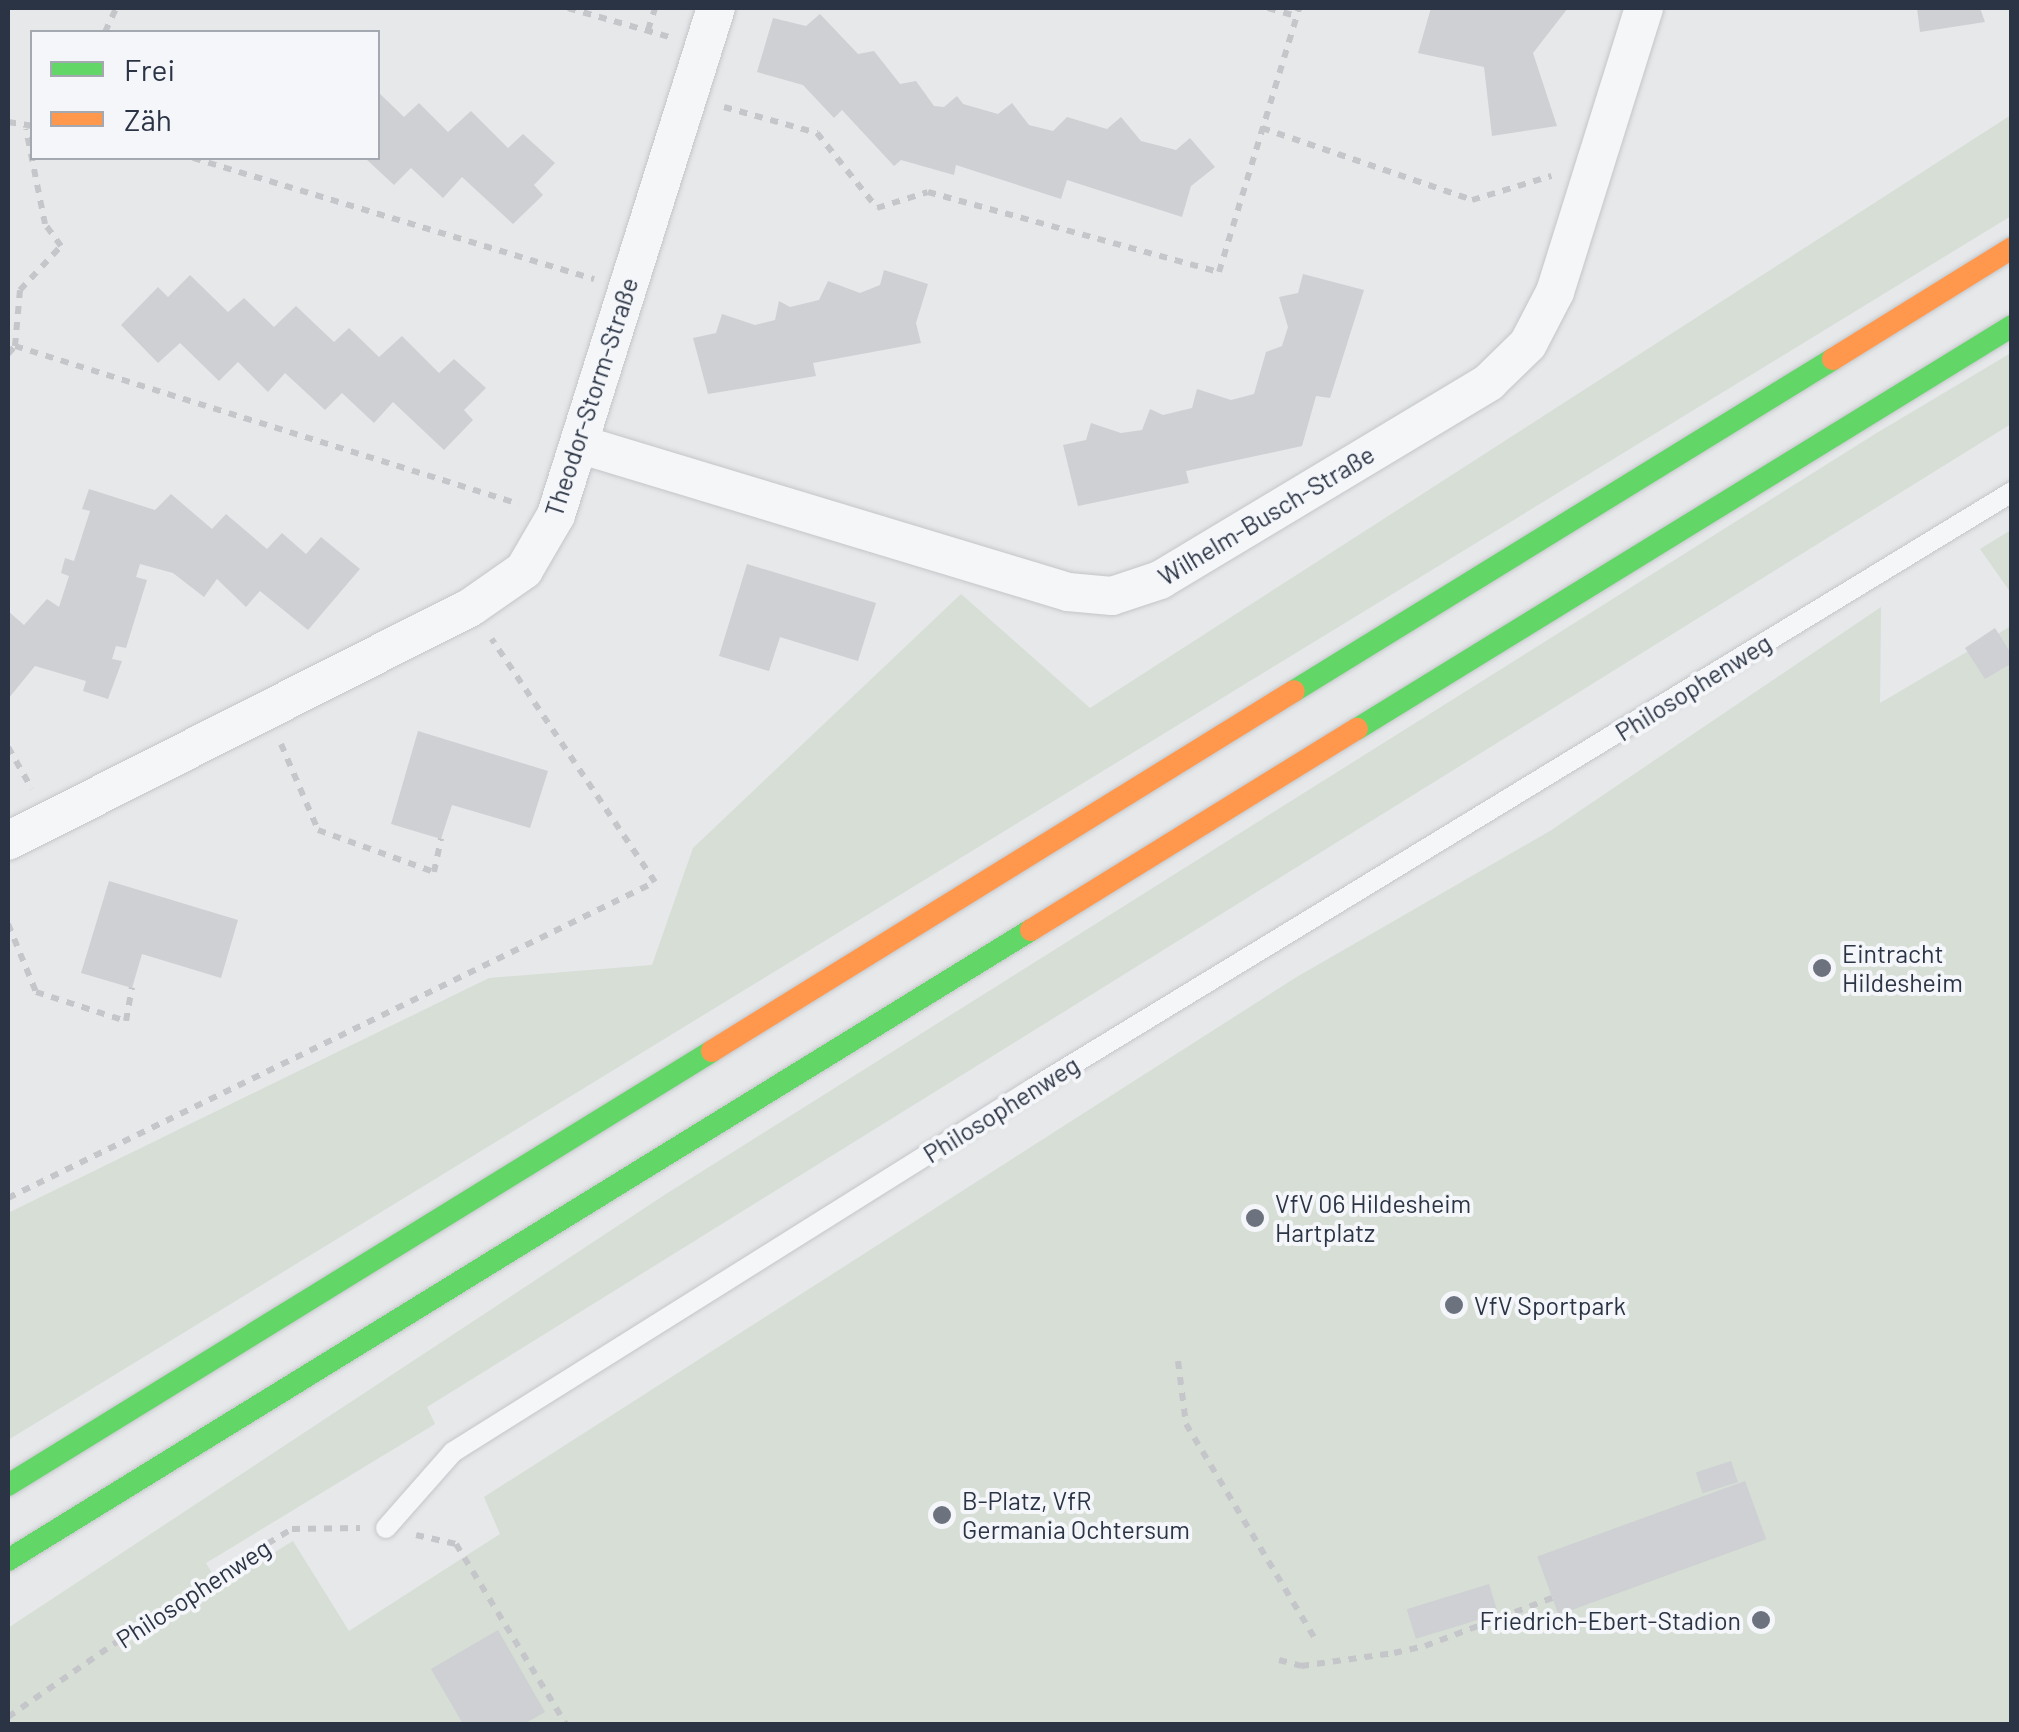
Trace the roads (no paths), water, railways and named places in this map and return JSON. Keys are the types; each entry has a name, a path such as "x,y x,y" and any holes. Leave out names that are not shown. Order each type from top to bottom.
{"highway":[{"path":"8,1485 2012,248"},
{"path":"8,1560 2012,326"}],"street":[{"name":"Theodor-Storm-Straße","path":"8,841 471,607 524,570 556,515 716,8"},
{"name":"Wilhelm-Busch-Straße","path":"579,444 1068,592 1112,596 1160,580 1490,382 1528,344 1554,292 1644,8"}],"lane":[{"name":"Philosophenweg","path":"386,1528 453,1452 1032,1089 2012,492"}],"place":[{"name":"Eintracht Hildesheim","path":"1822,968"},
{"name":"VfV 06 Hildesheim Hartplatz","path":"1255,1218"},
{"name":"VfV Sportpark","path":"1454,1305"},
{"name":"B-Platz, VfR Germania Ochtersum","path":"942,1515"},
{"name":"Friedrich-Ebert-Stadion","path":"1761,1620"}]}
